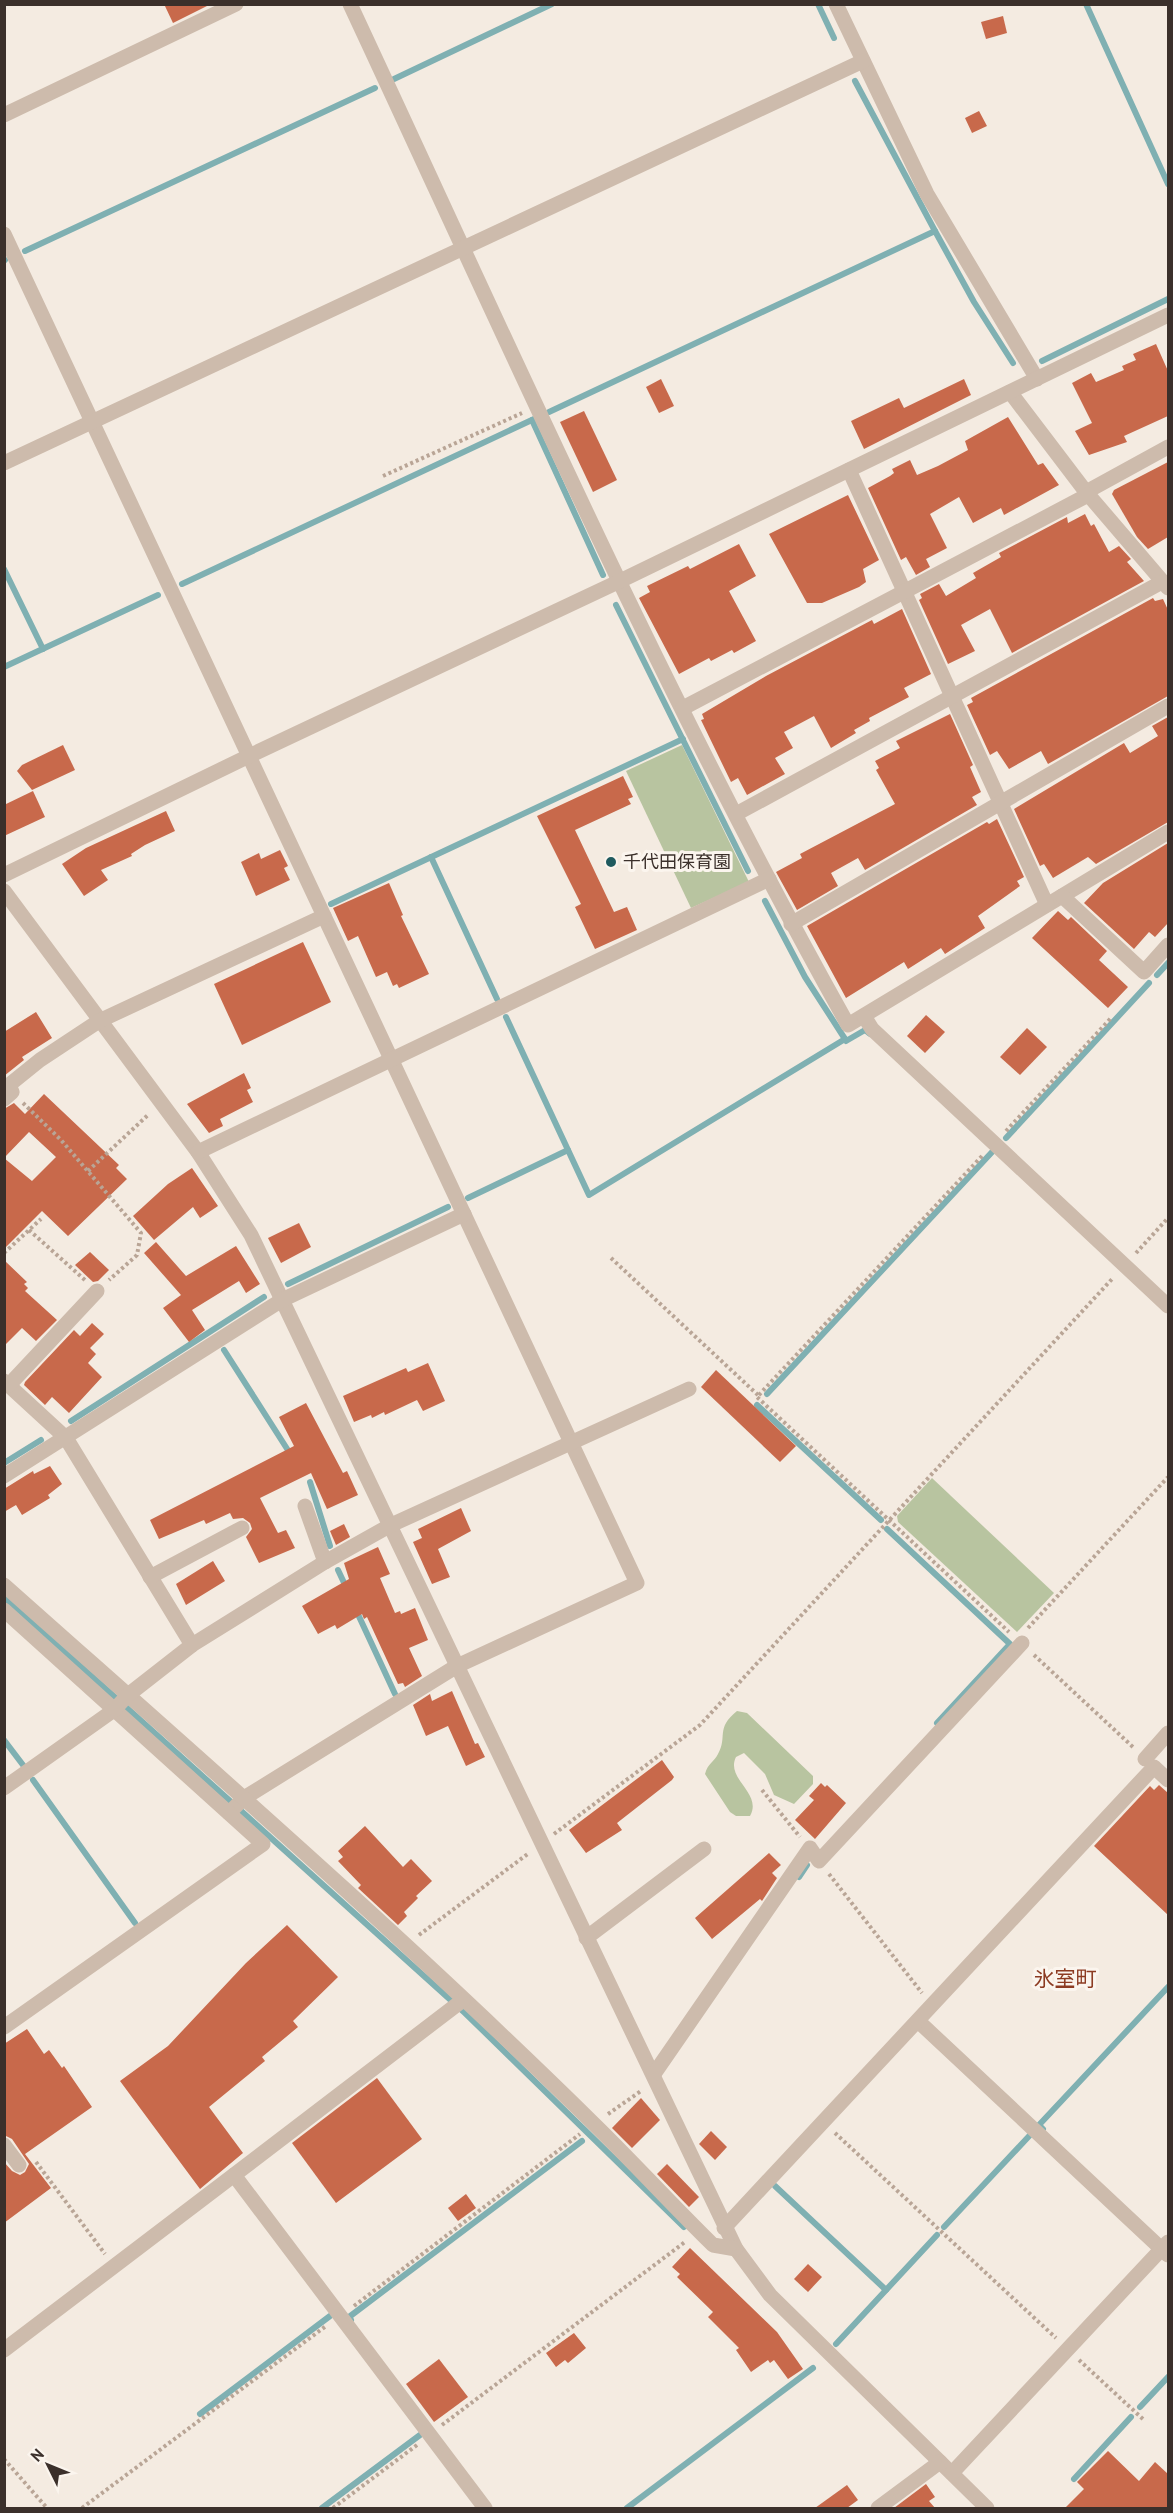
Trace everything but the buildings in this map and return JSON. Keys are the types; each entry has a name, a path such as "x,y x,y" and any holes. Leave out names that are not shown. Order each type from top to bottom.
{"street":[{"path":"4,115 236,4"},
{"path":"350,4 620,581 791,924 848,1025 1168,832"},
{"path":"836,4 927,194 1036,379"},
{"path":"4,463 863,61"},
{"path":"4,234 637,1583 457,1666 237,1806"},
{"path":"4,875 249,756 620,581 1168,315"},
{"path":"736,814 1164,579 1087,494 1010,392"},
{"path":"683,708 1087,494 1168,447"},
{"path":"849,470 1047,905"},
{"path":"791,924 1168,706"},
{"path":"198,1152 769,879"},
{"path":"4,891 99,1022 198,1152 251,1235 391,1525 540,1845 655,2077 724,2228 736,2249 770,2295 987,2508"},
{"path":"1062,896 1144,972 1168,945"},
{"path":"8,1095 9,1085 40,1060 99,1022 324,916"},
{"path":"864,1016 872,1029 1168,1306"},
{"path":"4,1476 282,1300 464,1214"},
{"path":"97,1291 7,1383 66,1438 192,1645"},
{"path":"4,1788 121,1702 192,1645 325,1562 391,1525 689,1389"},
{"path":"305,1506 325,1562"},
{"path":"150,1577 242,1528"},
{"path":"4,1585 121,1702 237,1806 404,1946 459,2003 594,2124 713,2245 736,2249"},
{"path":"4,1610 121,1702"},
{"path":"655,2077 815,1855 1019,1641"},
{"path":"1145,1759 1168,1733"},
{"path":"724,2228 1154,1767 1168,1780"},
{"path":"4,2027 263,1845 237,1806"},
{"path":"586,1938 704,1850"},
{"path":"4,2350 459,2003"},
{"path":"918,2020 1166,2249 952,2473"},
{"path":"4,2145 19,2165"},
{"path":"234,2175 485,2508"},
{"path":"878,2508 940,2462"}],"path":[{"path":"383,476 537,406"},
{"path":"759,1396 1112,1017"},
{"path":"8,1095 61,1140 141,1233 137,1255 97,1291 29,1230"},
{"path":"88,1171 160,1102"},
{"path":"404,1946 700,1725 1168,1218"},
{"path":"4,1253 41,1219"},
{"path":"611,1258 1145,1759"},
{"path":"1019,1641 1168,1476"},
{"path":"762,1790 932,2005"},
{"path":"594,2124 655,2077"},
{"path":"823,2122 1144,2420"},
{"path":"19,2165 32,2156 115,2266"},
{"path":"333,2508 699,2231"},
{"path":"4,2459 47,2508"}],"green space":[{"path":"682,745 749,882 691,908 626,771"},
{"path":"932,1478 1054,1593 1017,1632 898,1522 897,1516"},
{"path":"737,1711 747,1713 813,1776 813,1784 794,1804 774,1795 765,1774 744,1753 736,1757 734,1765 735,1772 752,1800 753,1808 750,1816 736,1816 730,1812 705,1774 721,1748 726,1723"}],"waterway":[{"path":"394,79 552,4"},
{"path":"818,4 834,38"},
{"path":"1086,4 1168,184"},
{"path":"855,81 935,231"},
{"path":"25,251 375,88"},
{"path":"549,412 935,231 974,302 1013,363"},
{"path":"1042,361 1168,299"},
{"path":"182,584 534,419"},
{"path":"532,420 603,575"},
{"path":"4,569 43,649"},
{"path":"4,667 158,595"},
{"path":"616,605 748,871"},
{"path":"331,904 683,739"},
{"path":"431,857 497,999"},
{"path":"765,901 805,977 845,1039"},
{"path":"1157,975 1168,963"},
{"path":"1006,1138 1149,983"},
{"path":"506,1017 589,1195 845,1039 846,1041 865,1030 870,1034"},
{"path":"468,1198 568,1150"},
{"path":"767,1394 993,1151"},
{"path":"288,1284 448,1207"},
{"path":"71,1421 264,1297"},
{"path":"224,1350 291,1455"},
{"path":"757,1405 881,1520"},
{"path":"4,1463 41,1440"},
{"path":"310,1482 330,1546"},
{"path":"887,1529 1010,1644 937,1723"},
{"path":"338,1570 346,1587"},
{"path":"4,1597 465,2013 684,2227"},
{"path":"356,1610 395,1694"},
{"path":"4,1740 23,1765"},
{"path":"33,1780 135,1923"},
{"path":"799,1877 807,1865"},
{"path":"1043,2129 1039,2125 1168,1987"},
{"path":"944,2227 1031,2134"},
{"path":"351,2320 349,2317 582,2141"},
{"path":"775,2186 886,2290"},
{"path":"836,2344 937,2235"},
{"path":"200,2414 330,2316"},
{"path":"627,2508 813,2368"},
{"path":"1140,2407 1168,2377"},
{"path":"1074,2479 1131,2417"},
{"path":"322,2508 420,2435"}],"place":[{"name":"千代田保育園","path":"611,862"}],"district":[{"name":"氷室町","path":"1065,1979"}]}
